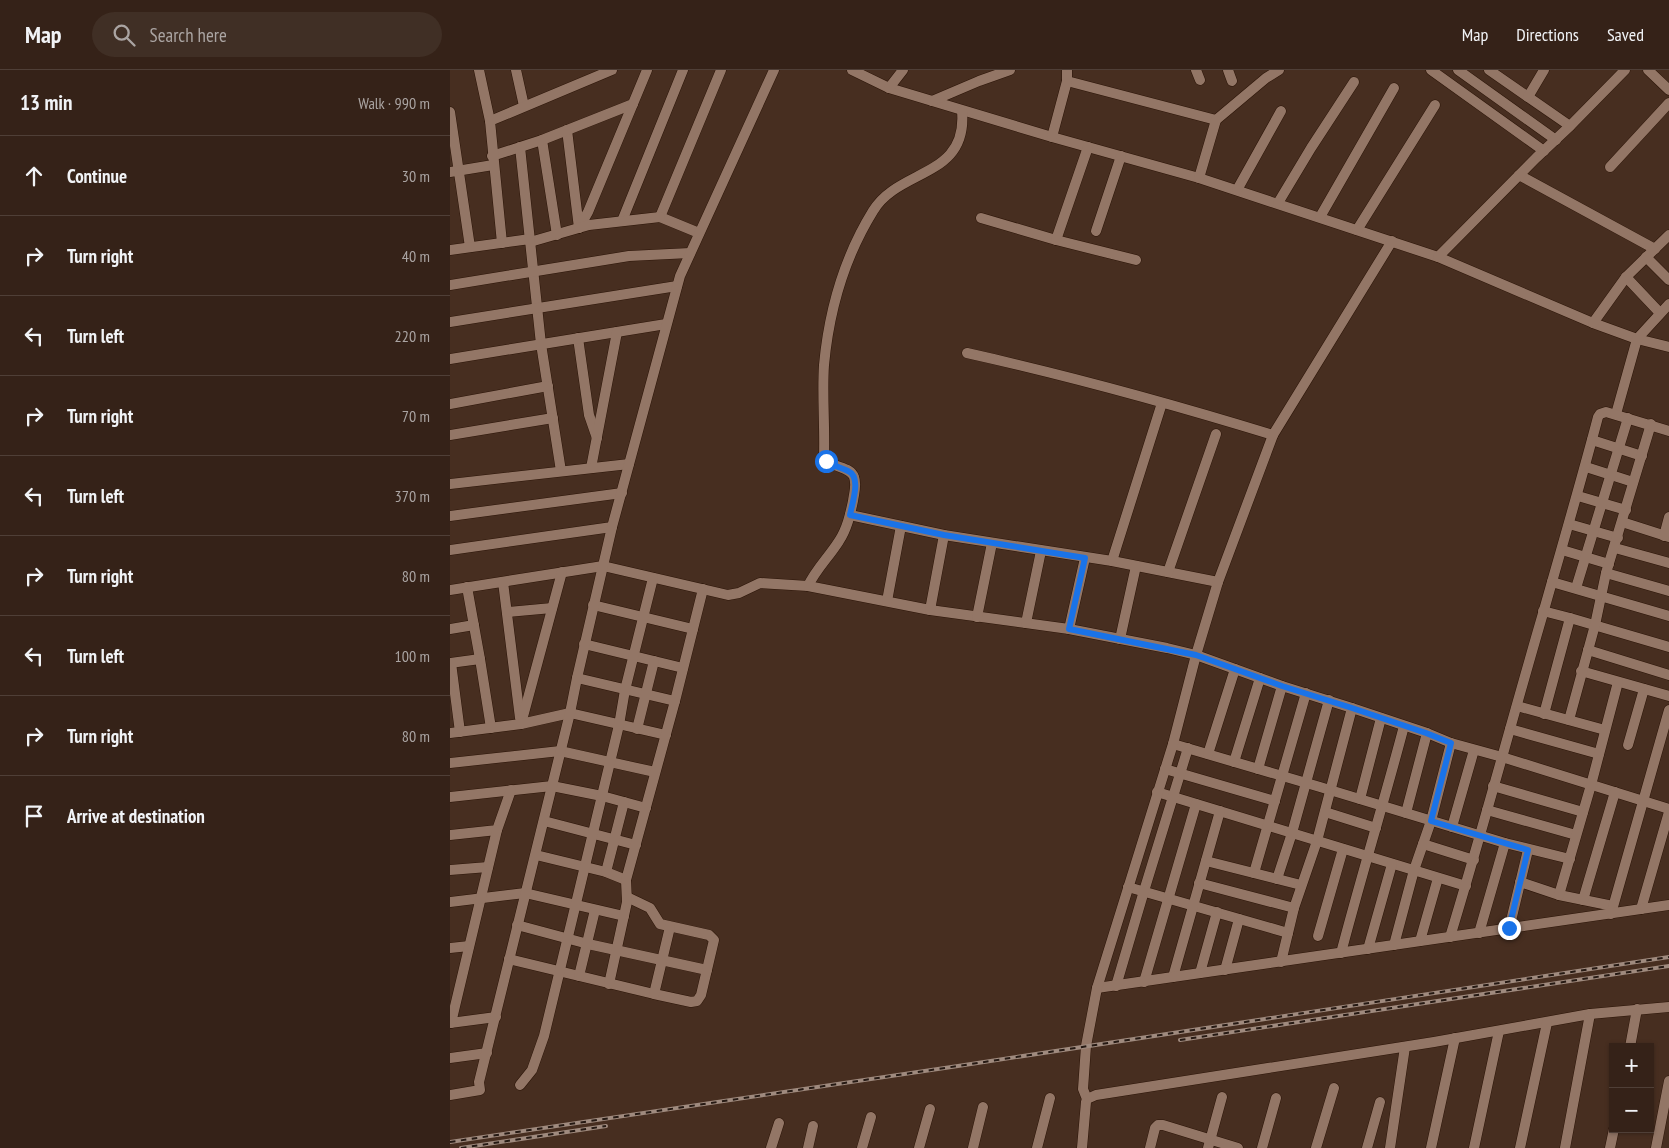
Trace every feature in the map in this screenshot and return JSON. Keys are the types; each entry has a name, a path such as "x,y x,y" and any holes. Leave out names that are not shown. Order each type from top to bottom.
{"street":[{"path":"479,70 490,121 502,243"},
{"path":"490,121 612,70"},
{"path":"579,228 588,212 647,70"},
{"path":"622,221 683,70"},
{"path":"660,217 721,70"},
{"path":"450,1095 480,1090 478,1082 487,1053 517,925 536,855 570,713 602,566 677,286 690,253 774,70"},
{"path":"852,70 889,88 962,111 1199,178 1438,257 1593,323 1637,339 1669,347"},
{"path":"889,88 903,70"},
{"path":"975,70 979,81"},
{"path":"932,101 1010,70"},
{"path":"1052,137 1066,82 1067,70"},
{"path":"1228,70 1232,81"},
{"path":"1199,178 1216,120 1264,74 1280,70"},
{"path":"1431,70 1544,151"},
{"path":"1458,70 1556,140"},
{"path":"1528,97 1544,70"},
{"path":"1648,70 1669,90"},
{"path":"519,71 524,106"},
{"path":"1496,72 1570,126"},
{"path":"1438,257 1570,126 1619,72"},
{"path":"1066,82 1216,120"},
{"path":"1278,203 1354,82"},
{"path":"1320,217 1394,88"},
{"path":"1610,167 1669,103"},
{"path":"454,172 493,160 520,147 633,104"},
{"path":"1357,230 1435,105"},
{"path":"808,586 814,574 838,542 850,515 855,487 854,475 850,471 830,464 824,456 824,365 835,295 852,252 874,209 887,195 942,162 955,148 963,125 962,111"},
{"path":"1237,190 1281,111"},
{"path":"450,112 454,172 470,247"},
{"path":"567,130 579,228"},
{"path":"542,140 557,234"},
{"path":"520,147 537,308 561,471"},
{"path":"1056,240 1088,147"},
{"path":"1096,232 1121,156"},
{"path":"1519,175 1655,249"},
{"path":"450,250 530,241 579,228 660,217 699,233"},
{"path":"981,218 1056,240 1136,260"},
{"path":"1593,323 1626,278 1668,237"},
{"path":"1082,1148 1086,1102 1083,1089 1086,1046 1097,988 1173,744 1196,655 1218,582 1273,435 1392,242"},
{"path":"450,285 629,256 690,253"},
{"path":"1646,257 1669,280"},
{"path":"1626,278 1660,313"},
{"path":"450,322 677,286"},
{"path":"1616,414 1637,339 1669,304"},
{"path":"450,359 666,324"},
{"path":"591,468 616,332"},
{"path":"578,338 589,415 597,439"},
{"path":"967,353 1050,372 1273,435"},
{"path":"450,404 548,386"},
{"path":"1112,561 1162,403"},
{"path":"1450,937 1481,836 1493,786 1578,496 1600,414 1606,412 1616,414 1669,430"},
{"path":"450,435 553,418"},
{"path":"1576,588 1628,418"},
{"path":"1569,720 1595,626 1608,568 1651,424"},
{"path":"1168,572 1216,434"},
{"path":"1592,440 1642,456"},
{"path":"450,484 630,464"},
{"path":"1586,467 1633,482"},
{"path":"450,516 622,493"},
{"path":"1578,496 1626,510"},
{"path":"850,515 944,535 1112,561 1218,582"},
{"path":"1622,522 1666,537 1669,517"},
{"path":"1569,524 1669,563"},
{"path":"887,601 901,526"},
{"path":"450,550 612,527"},
{"path":"930,610 944,535"},
{"path":"976,617 992,543"},
{"path":"1562,550 1586,557 1608,568 1669,591"},
{"path":"1026,623 1041,551"},
{"path":"1069,629 1085,558"},
{"path":"450,590 602,566 728,595 739,593 748,587 760,583 808,586 860,598 887,601 930,610 1069,629 1196,655 1451,743 1502,757 1669,810 1641,909"},
{"path":"1120,639 1136,566"},
{"path":"521,724 562,572"},
{"path":"520,1085 529,1075 534,1065 544,1036 566,938 619,725 642,617 653,578"},
{"path":"503,582 521,724"},
{"path":"1552,582 1669,616"},
{"path":"467,587 491,728"},
{"path":"609,984 628,897 626,880 703,590"},
{"path":"594,605 693,629"},
{"path":"507,612 552,608"},
{"path":"1543,611 1669,647"},
{"path":"1544,714 1570,618"},
{"path":"450,629 474,625"},
{"path":"584,644 683,668"},
{"path":"1588,650 1669,675"},
{"path":"480,659 451,663 455,732 521,724 570,713 666,735"},
{"path":"637,729 654,661"},
{"path":"1208,754 1236,669"},
{"path":"1582,671 1669,696"},
{"path":"577,678 675,701"},
{"path":"1234,762 1260,678"},
{"path":"1559,894 1591,786 1618,682"},
{"path":"1258,769 1282,686"},
{"path":"1628,745 1644,689"},
{"path":"1254,873 1306,694"},
{"path":"1277,879 1292,833 1329,700"},
{"path":"1517,706 1605,730"},
{"path":"1281,962 1294,908 1317,841 1352,708"},
{"path":"1612,910 1669,710"},
{"path":"1360,799 1381,718"},
{"path":"1341,953 1404,726"},
{"path":"1510,730 1599,754"},
{"path":"1406,813 1426,733"},
{"path":"1394,945 1414,870 1431,821 1451,743"},
{"path":"1173,744 1528,850 1570,859"},
{"path":"1116,986 1188,748"},
{"path":"1452,827 1474,750"},
{"path":"450,763 560,751 655,772"},
{"path":"1165,770 1275,801"},
{"path":"450,797 552,786 602,796 646,808"},
{"path":"1493,786 1583,812"},
{"path":"496,1017 451,1023 497,830 511,790"},
{"path":"1157,792 1466,886"},
{"path":"1583,900 1615,792"},
{"path":"606,872 624,802"},
{"path":"1144,982 1196,804"},
{"path":"1487,810 1576,835"},
{"path":"1173,977 1220,811"},
{"path":"1325,812 1376,828"},
{"path":"544,821 636,845"},
{"path":"450,835 497,830"},
{"path":"1479,933 1505,843"},
{"path":"1423,844 1474,860"},
{"path":"1318,936 1343,849"},
{"path":"1509,928 1528,850"},
{"path":"536,855 606,872 626,880"},
{"path":"1206,861 1301,885"},
{"path":"1368,949 1392,864"},
{"path":"450,870 488,867"},
{"path":"1420,941 1438,878"},
{"path":"1520,882 1612,910"},
{"path":"1199,883 1294,908"},
{"path":"1128,886 1288,933"},
{"path":"450,902 525,893 624,916"},
{"path":"509,959 609,984 691,1002 697,1001 701,995 714,943 712,938 660,924 650,908 628,897"},
{"path":"1097,988 1479,933 1612,910 1641,909 1668,903"},
{"path":"579,976 595,910"},
{"path":"1200,973 1217,912"},
{"path":"1225,970 1239,919"},
{"path":"517,925 588,944 707,970"},
{"path":"654,994 670,926"},
{"path":"450,948 468,946"},
{"path":"450,981 461,980"},
{"path":"1086,1102 1096,1095 1405,1047 1590,1014 1669,1007"},
{"path":"1631,1043 1637,1009"},
{"path":"1564,1148 1590,1014"},
{"path":"1520,1148 1546,1023"},
{"path":"1474,1148 1499,1031"},
{"path":"1431,1148 1455,1038"},
{"path":"1390,1148 1405,1047"},
{"path":"450,1058 487,1053"},
{"path":"1656,1148 1669,1081"},
{"path":"1316,1148 1334,1088"},
{"path":"1209,1144 1222,1097"},
{"path":"1037,1148 1050,1098"},
{"path":"1262,1148 1276,1098"},
{"path":"1366,1148 1380,1102"},
{"path":"973,1148 983,1107"},
{"path":"919,1148 930,1109"},
{"path":"862,1148 871,1117"},
{"path":"771,1148 779,1123"},
{"path":"1150,1148 1155,1128 1163,1124 1209,1144 1238,1148"},
{"path":"808,1148 813,1126"},
{"path":"1610,1148 1613,1133"}],"railway":[{"path":"450,1142 1669,957"},
{"path":"1180,1040 1669,966"},
{"path":"461,1148 606,1126"}],"route":[{"path":"826,461 850,471 854,475 855,487 850,515 944,535 1085,558 1069,629 1196,655 1451,743 1431,821 1528,850 1509,928"}]}
